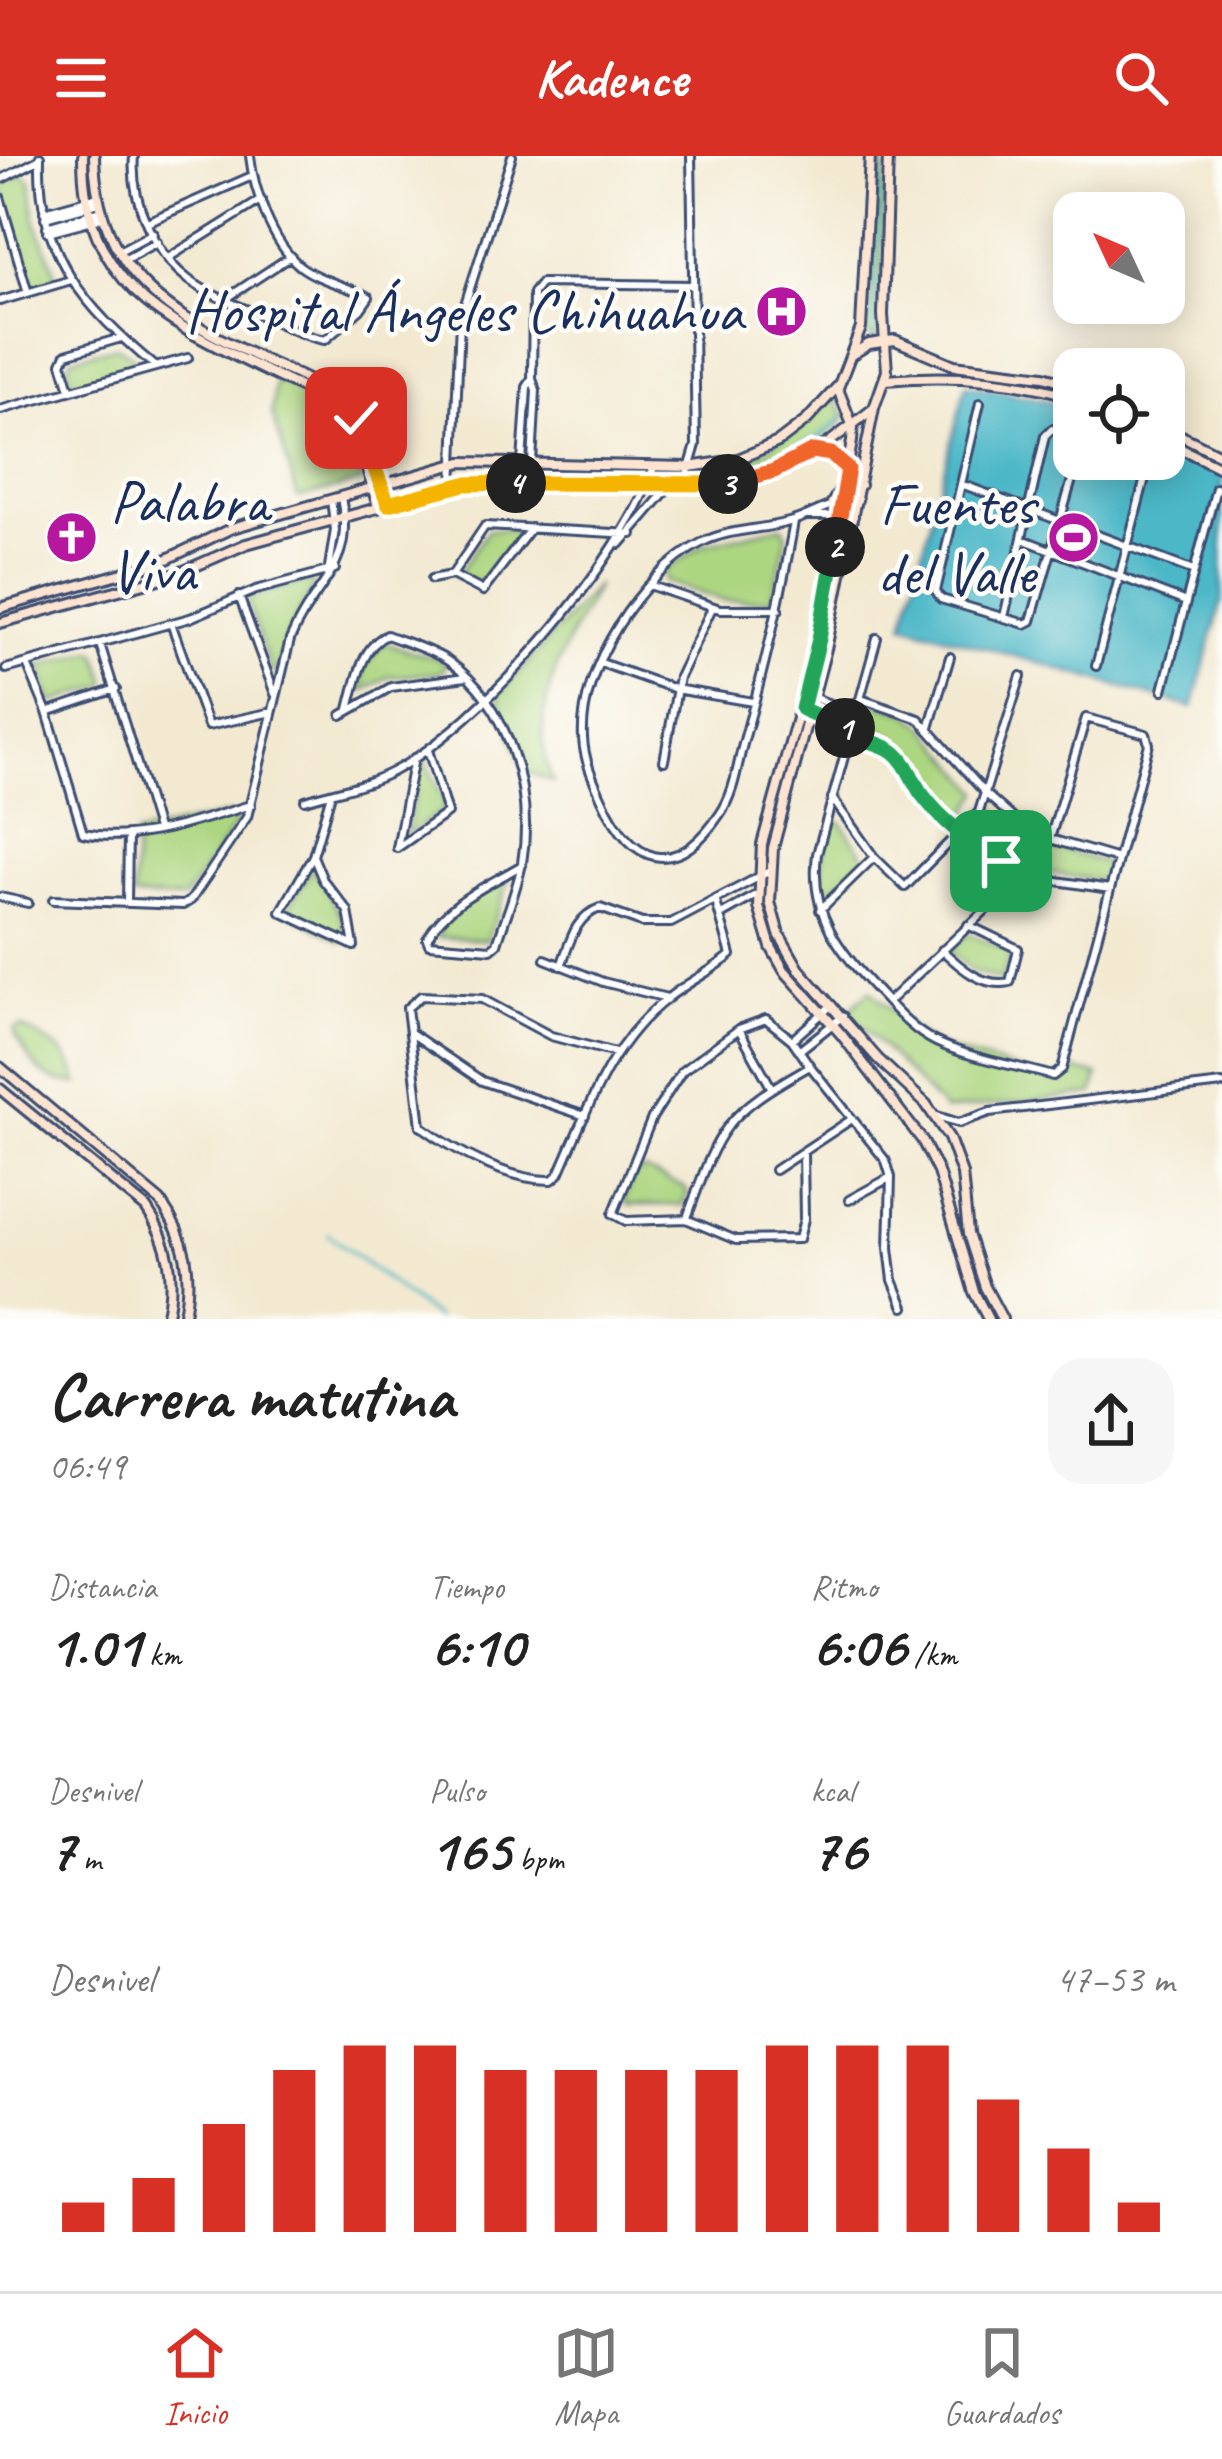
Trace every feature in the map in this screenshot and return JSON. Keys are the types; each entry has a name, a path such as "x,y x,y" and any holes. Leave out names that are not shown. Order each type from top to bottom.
{"main road":[{"path":"83,156 89,210 114,264 144,302 182,330 321,387 350,411 364,434 383,505"},
{"path":"94,156 101,207 122,256 150,294 175,314 338,412 377,487"},
{"path":"810,696 837,502 848,469 853,427 839,398 839,385 864,305 870,156"},
{"path":"888,156 886,380 874,408 855,516 810,696 762,844 758,894 765,932 776,957 922,1140 938,1172 974,1292 988,1319"},
{"path":"850,356 884,340 903,342 954,365 1053,378"},
{"path":"952,378 954,365"},
{"path":"886,380 952,378 1053,392"},
{"path":"0,608 161,562 232,528 471,460 689,467 736,460 778,442 807,420 839,385"},
{"path":"0,623 177,574 231,548 453,487 484,482 684,486 748,480 813,451 874,408"},
{"path":"1185,437 1222,455"},
{"path":"1185,450 1222,469"},
{"path":"813,451 831,454 848,469"},
{"path":"844,487 860,485"},
{"path":"806,710 773,848 773,914 786,949 934,1115 954,1150 962,1174 968,1234 985,1287 1002,1319"},
{"path":"0,1067 63,1123 139,1180 170,1216 188,1265 183,1319"},
{"path":"0,1089 125,1188 153,1219 170,1263 166,1319"},
{"path":"52,1133 63,1123"}],"street":[{"path":"134,156 133,173 152,233 187,278 320,340 369,300 306,270 291,256 261,200 250,156"},
{"path":"453,487 460,320 512,156"},
{"path":"684,486 696,445 691,156"},
{"path":"0,180 40,158 46,222 71,280 121,338 155,366"},
{"path":"148,223 252,176"},
{"path":"0,197 28,293"},
{"path":"168,258 261,200"},
{"path":"46,222 101,207"},
{"path":"46,222 101,207"},
{"path":"122,256 152,233"},
{"path":"122,256 157,242"},
{"path":"224,299 291,256"},
{"path":"0,302 71,280"},
{"path":"527,463 536,390 532,379 533,293 541,283 693,285"},
{"path":"70,389 64,357 121,338"},
{"path":"0,396 2,410 188,358"},
{"path":"980,403 936,593 940,599 1029,623 1071,480"},
{"path":"1004,617 1045,436 1053,429"},
{"path":"628,533 654,467"},
{"path":"1096,665 1144,480"},
{"path":"961,484 1195,571"},
{"path":"304,800 385,776 428,748 488,697 670,486"},
{"path":"1163,690 1216,488"},
{"path":"53,900 187,905 238,834 251,805 295,627 344,541 336,498"},
{"path":"794,522 779,609 720,814 689,847 661,856 646,855 621,836 586,760 583,737 586,703 601,663 647,584 705,540 794,522 837,502 858,500"},
{"path":"639,505 649,512"},
{"path":"804,515 855,516"},
{"path":"330,572 340,517"},
{"path":"452,575 483,527 628,533"},
{"path":"432,579 452,575 483,591 531,528"},
{"path":"1022,539 1186,602"},
{"path":"334,541 344,541"},
{"path":"6,669 330,572"},
{"path":"647,584 712,608 779,609"},
{"path":"239,596 275,696"},
{"path":"664,760 676,689 712,608"},
{"path":"171,623 208,726 272,712"},
{"path":"466,677 391,687 346,712 363,660 382,635 438,655 466,677 488,697 502,721 524,824 521,865 495,948 428,942 436,924 455,905 521,865"},
{"path":"878,638 816,866 820,910 836,944 920,1032 949,1048 1058,1074 1149,741 1146,734 1091,718 1084,721 1049,842"},
{"path":"100,644 157,830"},
{"path":"928,728 950,658"},
{"path":"601,663 676,689 755,702"},
{"path":"28,664 81,831 87,835 157,830 251,805"},
{"path":"832,798 874,857 905,887 974,820 987,795 1021,676"},
{"path":"47,712 116,689"},
{"path":"810,696 847,707 861,699 910,714 1018,825 1049,842 1118,860"},
{"path":"806,710 897,754 919,790 960,835 1026,873 1110,889"},
{"path":"413,758 396,844 400,848 447,813 428,748"},
{"path":"314,856 323,880 348,911 354,946 282,914 314,856 332,792"},
{"path":"127,902 128,835"},
{"path":"820,910 874,857"},
{"path":"562,966 580,919 593,909 642,923 671,922 770,871"},
{"path":"887,1002 1026,873"},
{"path":"721,915 770,887"},
{"path":"0,897 28,903"},
{"path":"615,1054 551,1036 482,999 413,999 407,1008 422,1126 481,1160 538,1180 552,1180 615,1054 667,998 731,955 716,902"},
{"path":"942,950 977,978 1002,986 1010,982 1018,949 968,926"},
{"path":"545,959 603,982 667,998"},
{"path":"792,1040 832,1005"},
{"path":"800,1050 843,1016"},
{"path":"803,1152 804,1219 799,1239 736,1240 686,1219 620,1221 614,1211 661,1100 682,1071 739,1030 766,1019 792,1040 886,1161 889,1248 893,1280 904,1307"},
{"path":"739,1030 772,1088"},
{"path":"410,1032 482,1081 585,1116"},
{"path":"686,1219 725,1124 810,1066"},
{"path":"934,1115 958,1123 990,1112 1222,1084"},
{"path":"775,1170 852,1119"},
{"path":"849,1200 890,1177"}],"green space":[{"path":"876,156 883,156 884,163 881,329 873,339 866,332"},
{"path":"22,174 31,181 35,219 56,274 52,283 37,287 29,282 2,188"},
{"path":"117,346 134,357 133,369 72,381 67,369 71,358"},
{"path":"281,381 336,420 352,446 361,482 298,498 272,413 275,383"},
{"path":"832,400 845,417 820,438 755,467 698,475 699,469 763,452"},
{"path":"782,526 787,535 772,599 725,601 666,582 665,570 705,544"},
{"path":"515,529 516,539 480,583 457,576 488,530"},
{"path":"309,580 314,586 272,674 248,603 251,598"},
{"path":"598,584 562,655 546,704 545,756 553,782 524,770 498,696"},
{"path":"384,643 442,660 445,668 438,673 388,677 362,691 365,668"},
{"path":"93,651 107,681 104,686 54,702 50,699 41,665"},
{"path":"869,701 907,713 926,727 980,792 961,823 938,800 900,740 862,720"},
{"path":"422,759 444,803 442,811 406,835"},
{"path":"991,805 1030,837 1106,863 1102,880 1033,867 970,833"},
{"path":"229,814 237,819 235,825 184,899 133,897 136,835"},
{"path":"834,820 841,822 865,857 830,891 822,884 823,855"},
{"path":"314,867 339,912 342,942 286,911"},
{"path":"506,878 487,940 438,937 456,910"},
{"path":"968,934 1007,950 1010,955 1001,981 972,971 952,953"},
{"path":"870,990 938,1047 1060,1082 1068,1069 1098,1075 1093,1094 945,1111 848,1011"},
{"path":"21,1027 65,1055 78,1084 53,1079 38,1069 14,1035"},
{"path":"644,1170 685,1188 688,1193 682,1205 628,1205 624,1199 637,1172"}],"water":[{"name":"Fuentes del Valle","path":"966,385 1053,402 1053,480 1185,480 1185,458 1222,476 1222,600 1193,708 904,624"}],"waterway":[{"path":"874,336 881,159"},
{"path":"704,474 778,456 843,417"},
{"path":"472,473 642,475"},
{"path":"328,1234 437,1319"}],"place":[{"name":"Hospital Ángeles Chihuahua","path":"782,311"},
{"name":"Palabra Viva","path":"71,537"},
{"name":"Fuentes del Valle","path":"1074,538"}],"route":[{"path":"356,418 388,504 484,482 725,485 774,471 813,451 838,458 848,469 822,624 802,709 890,749 941,816 960,835 1001,861"}]}
